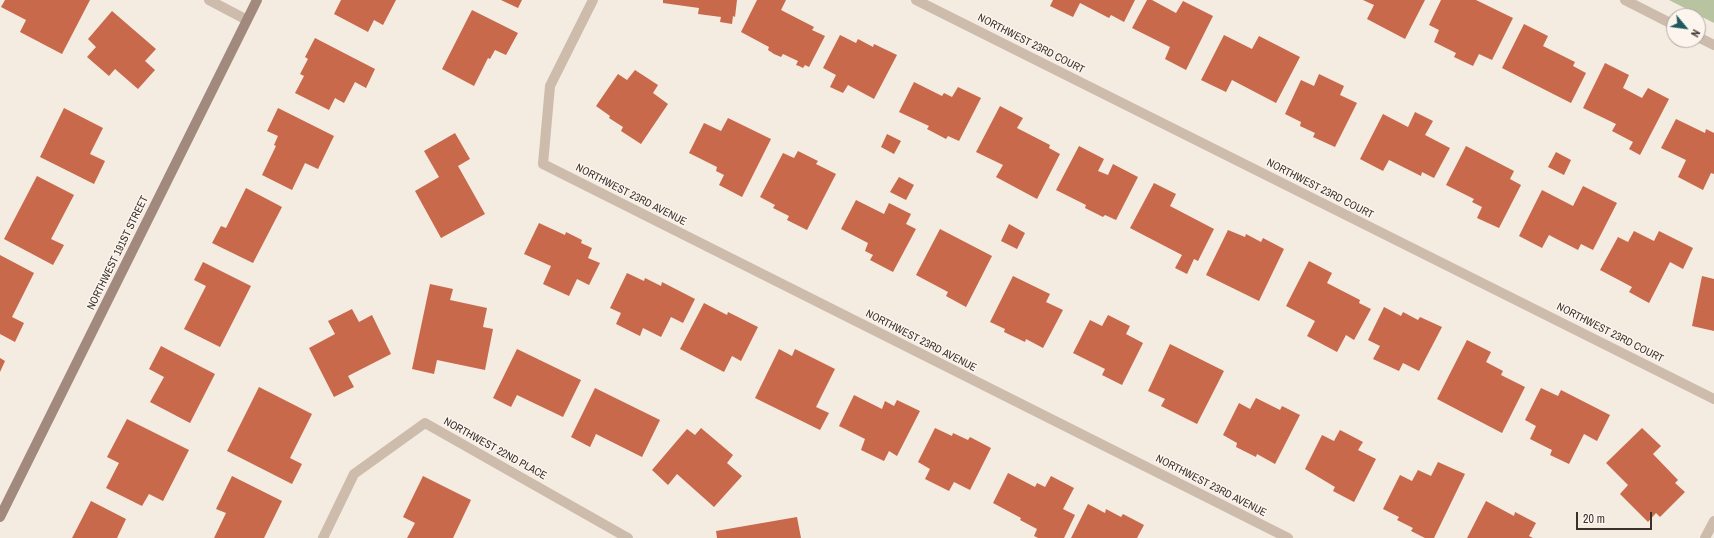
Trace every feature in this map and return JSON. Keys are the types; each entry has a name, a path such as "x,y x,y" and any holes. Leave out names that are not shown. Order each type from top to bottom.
{"street":[{"path":"209,0 247,20"},
{"name":"NORTHWEST 191ST STREET","path":"0,517 257,0"},
{"name":"NORTHWEST 23RD AVENUE","path":"593,0 550,86 544,164 1288,538"},
{"name":"NORTHWEST 23RD COURT","path":"916,0 1714,399"},
{"path":"1625,0 1666,21"},
{"name":"NORTHWEST 22ND PLACE","path":"323,538 354,474 425,423 628,538"},
{"path":"1705,538 1714,521"}],"green space":[{"path":"1669,0 1714,0 1714,23 1706,19 1706,8 1685,8"}],"building":[{"path":"5,0 90,0 62,54 20,32 26,20 1,7"},
{"path":"341,0 396,0 383,25 374,20 368,32 334,14"},
{"path":"501,0 522,0 518,8"},
{"path":"663,0 737,0 735,17 733,16 732,24 720,22 721,17 698,14 699,8 663,3"},
{"path":"757,0 786,0 781,10 814,27 812,30 825,36 809,67 805,65 803,68 796,65 798,61 783,54 781,57 774,54 768,50 769,47 741,32"},
{"path":"1053,0 1135,0 1124,22 1111,15 1109,18 1080,3 1073,17 1050,6"},
{"path":"1147,0 1152,0 1176,13 1183,1 1213,16 1186,70 1165,59 1170,47 1132,28"},
{"path":"1363,0 1425,0 1405,39 1367,19 1374,5"},
{"path":"1441,0 1476,0 1513,18 1492,60 1479,54 1473,66 1454,57 1456,53 1434,42 1439,30 1429,25"},
{"path":"472,10 518,33 506,55 495,50 490,59 488,58 474,86 442,69"},
{"path":"112,11 156,49 145,61 155,70 138,89 115,69 109,76 87,57 96,47 88,39"},
{"path":"1524,24 1548,36 1543,46 1575,62 1573,66 1586,73 1571,103 1502,68"},
{"path":"840,35 856,43 858,39 873,47 874,44 897,55 874,99 848,85 843,93 830,87 836,75 823,68"},
{"path":"1224,35 1252,49 1259,36 1300,57 1276,103 1232,80 1226,92 1201,80"},
{"path":"315,38 375,69 366,88 355,82 344,103 335,98 329,110 295,93 304,76 300,74 308,59 305,57"},
{"path":"1605,63 1629,75 1623,88 1642,98 1648,88 1669,99 1640,155 1629,149 1633,142 1612,131 1616,124 1583,108"},
{"path":"635,70 658,85 653,93 668,104 641,144 621,131 623,127 609,118 610,116 596,106 618,74 627,80"},
{"path":"1319,74 1344,86 1340,95 1357,103 1335,147 1313,137 1315,133 1300,126 1301,122 1285,114 1301,80 1314,86"},
{"path":"914,82 942,96 944,93 952,97 958,87 981,98 959,141 948,136 946,139 927,129 929,126 899,112"},
{"path":"1000,106 1023,118 1017,128 1050,145 1049,148 1060,154 1037,199 996,177 1003,165 976,152"},
{"path":"64,108 103,128 90,154 105,161 94,184 40,157"},
{"path":"278,108 334,136 318,169 305,163 292,190 262,175 276,146 274,145 278,136 267,131"},
{"path":"1415,112 1433,121 1425,135 1450,148 1434,178 1422,172 1421,176 1389,160 1383,171 1360,159 1383,114 1408,127"},
{"path":"728,118 771,139 742,197 719,185 724,175 716,171 717,167 689,153 704,123 721,131"},
{"path":"1676,119 1705,133 1706,129 1714,133 1714,174 1711,173 1703,190 1678,177 1686,160 1661,148"},
{"path":"455,133 470,159 458,166 485,214 441,238 415,191 439,177 424,151"},
{"path":"887,134 901,141 894,154 881,147"},
{"path":"1079,146 1104,159 1098,171 1108,175 1113,164 1138,177 1116,220 1105,215 1103,217 1085,208 1086,205 1056,190"},
{"path":"1466,146 1514,171 1510,179 1521,185 1499,228 1477,218 1482,207 1472,202 1474,199 1446,185"},
{"path":"798,151 818,161 816,164 836,174 807,230 787,220 789,216 773,208 775,205 760,197 783,153 794,158"},
{"path":"1556,152 1571,160 1564,175 1548,167"},
{"path":"37,176 74,195 51,239 64,245 53,265 4,239"},
{"path":"899,177 914,185 906,200 890,192"},
{"path":"1154,183 1176,194 1170,206 1214,229 1198,261 1194,259 1187,274 1175,268 1182,255 1130,228"},
{"path":"1583,186 1617,203 1593,250 1581,244 1578,250 1549,235 1542,248 1519,236 1542,190 1573,206"},
{"path":"246,188 282,207 253,263 212,243 221,226 226,228"},
{"path":"856,200 884,214 889,203 911,214 906,224 916,229 893,272 870,260 873,255 865,251 868,243 841,229"},
{"path":"539,223 565,235 566,232 582,240 581,243 592,248 588,258 600,263 589,285 577,279 569,296 543,284 551,266 524,254"},
{"path":"1009,224 1025,233 1017,249 1001,241"},
{"path":"940,229 992,256 966,307 946,296 948,292 916,275"},
{"path":"1228,230 1245,237 1246,234 1261,242 1263,238 1284,249 1259,301 1206,275"},
{"path":"1634,231 1654,241 1659,231 1693,248 1683,269 1670,262 1649,303 1629,292 1632,287 1600,270 1618,237 1628,242"},
{"path":"0,255 34,273 12,317 24,323 15,342 0,334"},
{"path":"1309,261 1332,273 1327,283 1360,300 1359,303 1371,309 1354,340 1346,335 1337,352 1307,336 1315,321 1286,306"},
{"path":"203,262 251,286 220,347 184,329 206,286 194,280"},
{"path":"627,273 644,281 645,278 661,286 662,282 695,299 683,323 671,317 661,337 643,328 640,336 616,324 621,313 610,308"},
{"path":"1013,276 1050,294 1046,302 1063,310 1043,348 1026,339 1025,342 1004,332 1005,329 990,322"},
{"path":"1702,276 1714,279 1714,331 1692,326"},
{"path":"430,284 453,289 450,300 487,308 483,327 493,329 485,370 437,360 434,374 412,369"},
{"path":"704,303 727,315 728,312 758,327 741,361 732,356 724,372 680,349"},
{"path":"1384,307 1401,316 1403,312 1418,320 1420,317 1442,327 1419,371 1403,363 1399,371 1373,359 1380,346 1368,340"},
{"path":"352,309 359,322 372,315 391,354 348,376 354,387 334,397 309,348 335,334 328,321"},
{"path":"1108,315 1130,326 1126,334 1143,343 1122,385 1102,375 1105,369 1073,353 1090,320 1102,326"},
{"path":"1467,340 1491,352 1486,362 1503,371 1501,375 1525,387 1502,433 1437,399"},
{"path":"1170,344 1224,371 1197,424 1161,406 1165,399 1148,391"},
{"path":"161,346 215,374 190,423 150,402 164,377 149,369"},
{"path":"517,349 581,380 563,417 517,395 511,407 493,398"},
{"path":"779,349 792,356 795,349 835,369 816,407 829,413 820,430 755,398"},
{"path":"0,358 5,361 0,372"},
{"path":"259,387 312,414 290,458 302,464 292,484 227,451"},
{"path":"595,388 660,420 642,457 596,434 590,447 571,437"},
{"path":"1541,388 1558,396 1561,390 1610,415 1597,441 1584,434 1569,464 1550,455 1552,450 1530,439 1536,426 1525,420"},
{"path":"854,395 882,409 885,401 894,406 897,400 920,411 897,456 889,451 884,461 861,450 865,439 839,426"},
{"path":"1256,398 1280,410 1282,406 1300,415 1275,464 1257,454 1256,457 1236,447 1237,443 1223,435 1239,403 1250,409"},
{"path":"127,419 189,450 163,501 149,494 142,506 106,488 119,463 107,457"},
{"path":"701,428 733,455 727,463 742,476 714,507 677,474 668,485 652,470 687,429 695,435"},
{"path":"935,428 952,436 953,433 968,440 970,437 991,448 970,490 954,482 949,491 925,479 930,469 918,462"},
{"path":"1642,428 1661,446 1653,454 1678,480 1675,483 1685,492 1660,517 1656,513 1648,522 1620,494 1628,485 1606,463"},
{"path":"1340,430 1363,442 1358,450 1376,459 1354,502 1333,491 1335,487 1305,469 1322,435 1334,441"},
{"path":"1438,462 1465,474 1434,538 1425,538 1411,531 1413,528 1397,520 1399,517 1383,509 1400,475 1412,481 1418,470 1431,476"},
{"path":"1008,473 1035,487 1037,483 1045,487 1051,476 1074,488 1063,509 1075,515 1064,538 1038,538 1034,536 1037,529 1020,520 1021,518 993,503"},
{"path":"232,476 282,501 264,538 214,538 226,513 216,509"},
{"path":"423,476 471,500 453,538 407,538 415,523 403,517"},
{"path":"91,501 126,519 117,538 72,538"},
{"path":"1486,501 1514,516 1515,512 1536,523 1529,536 1533,538 1467,538"},
{"path":"1088,504 1105,513 1106,509 1121,517 1123,514 1144,525 1137,538 1071,538"},
{"path":"797,517 801,538 717,538 716,531"}]}
